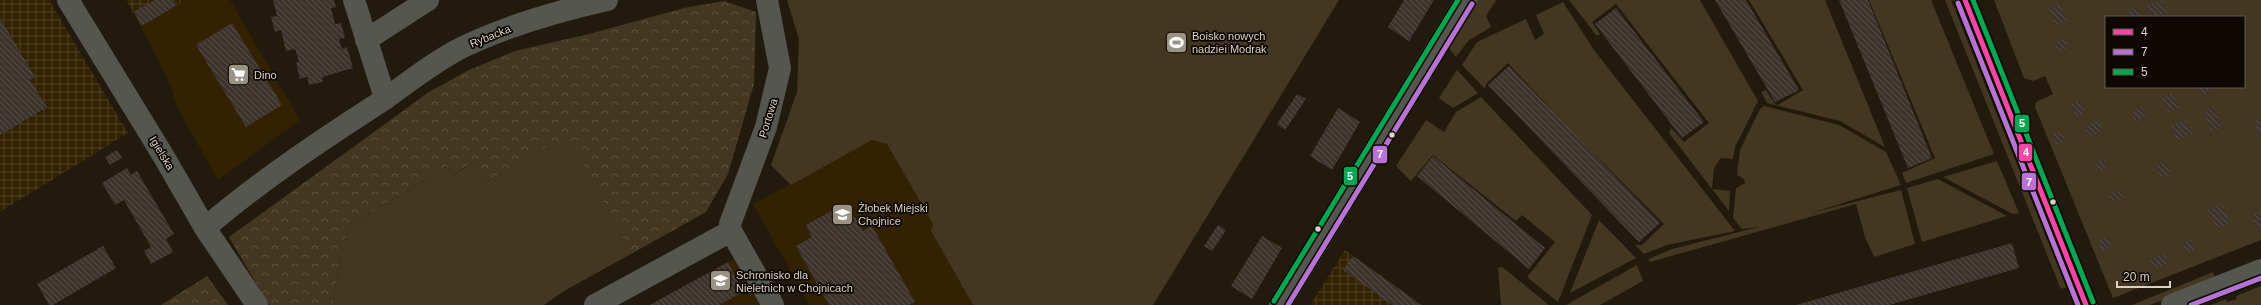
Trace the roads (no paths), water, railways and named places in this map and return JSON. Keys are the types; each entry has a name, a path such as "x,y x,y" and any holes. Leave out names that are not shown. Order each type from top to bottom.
{"main road":[{"path":"1965,0 2086,305"}],"street":[{"name":"Igielska","path":"68,0 164,157 205,228 257,305"},
{"path":"354,0 385,98"},
{"path":"366,40 428,0"},
{"name":"Rybacka","path":"205,228 230,207 336,130 439,61 463,47 516,25 562,10 607,0"},
{"name":"Portowa","path":"731,231 730,224 766,127 780,68 767,0"},
{"path":"1280,305 1466,0"},
{"path":"595,305 731,231 773,305"},
{"path":"2172,305 2261,270"}],"place":[{"name":"Boisko nowych nadziei Modrak","path":"1176,42"},
{"name":"Dino","path":"239,75"},
{"name":"Żłobek Miejski Chojnice","path":"843,214"},
{"name":"Schronisko dla Nieletnich w Chojnicach","path":"721,281"}]}
